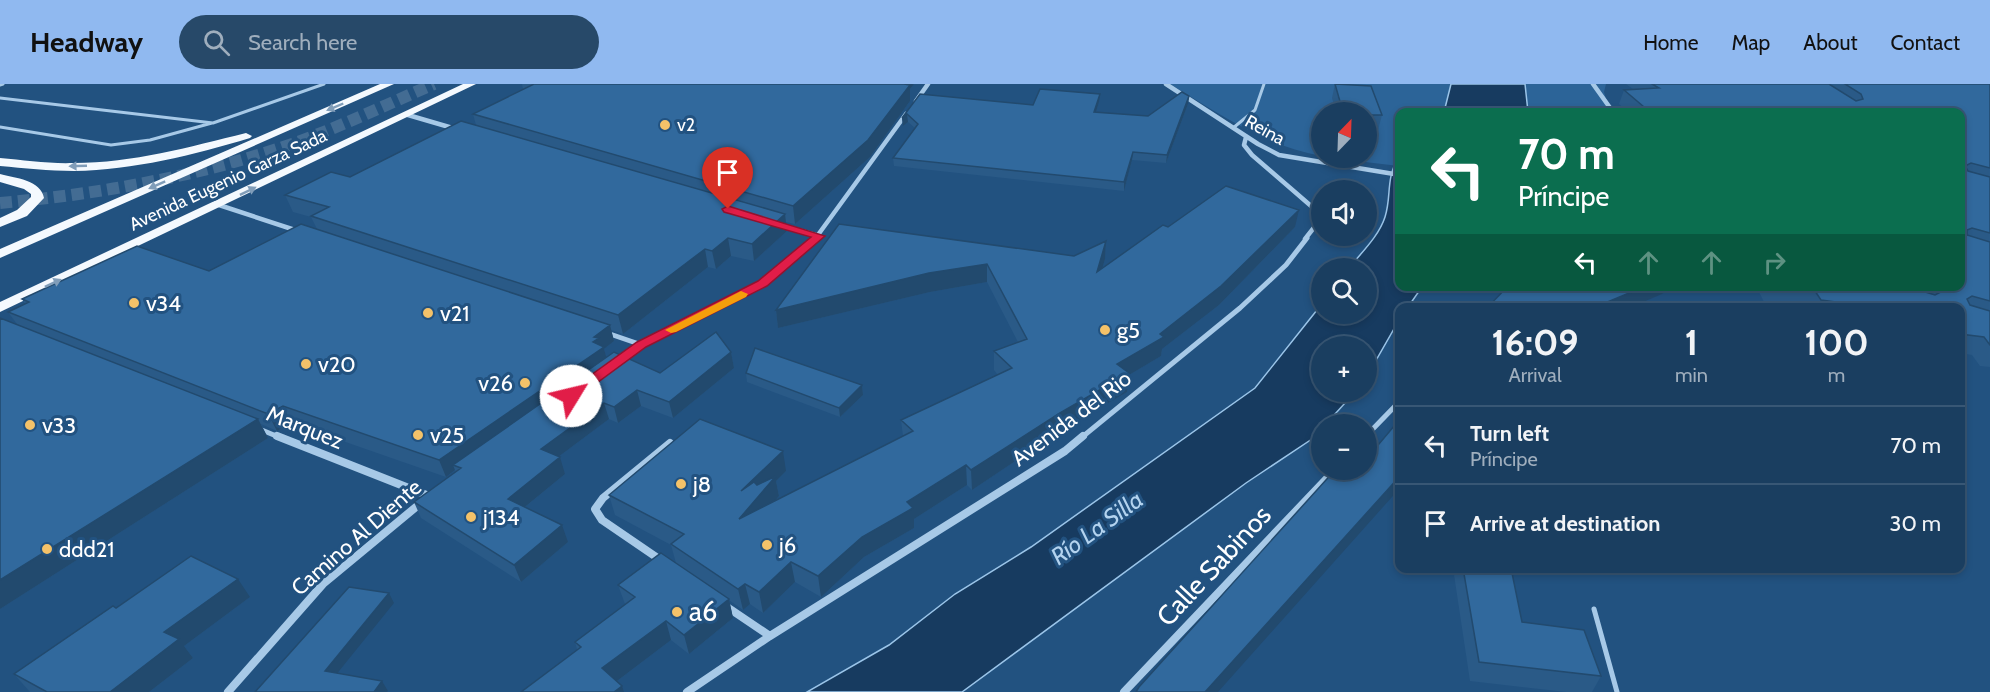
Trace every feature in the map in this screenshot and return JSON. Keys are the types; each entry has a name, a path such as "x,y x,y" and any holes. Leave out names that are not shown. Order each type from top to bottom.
{"highway":[{"name":"Avenida Eugenio Garza Sada","path":"0,254 389,84"},
{"name":"Avenida Eugenio Garza Sada","path":"0,308 471,84"},
{"path":"0,162 75,167 128,162 194,150 299,122"},
{"path":"0,178 28,186 37,192 38,198 22,213 0,223"}],"street":[{"path":"615,364 642,345 762,284 819,236 928,84"},
{"name":"Reina","path":"1166,84 1246,137 1279,155 1395,174"},
{"path":"1593,84 1610,108"},
{"path":"408,115 465,132"},
{"name":"Avenida del Rio","path":"687,692 770,636 1065,451 1240,308 1286,265 1316,225 1318,212 1304,196 1251,155 1244,145 1246,137"},
{"path":"219,205 308,234"},
{"path":"774,223 819,236"},
{"path":"597,330 642,345"},
{"path":"1377,425 1395,406"},
{"name":"Marquez","path":"253,426 429,496"},
{"path":"667,565 602,520 596,509 603,498 670,443"},
{"name":"Calle Sabinos","path":"1124,692 1325,480"},
{"name":"Camino Al Diente","path":"228,692 323,584 438,489"},
{"path":"714,597 770,636"}],"lane":[{"path":"0,128 111,145 126,144 182,133 324,84"},
{"path":"1233,128 1260,105 1264,84"},
{"path":"0,98 213,123"},
{"path":"1594,609 1617,692"}],"shaded area":[{"path":"1170,84 1606,84 1604,92 1609,108 1395,108 1395,166 1377,163 1377,102 1311,102 1311,154 1281,145 1242,127"}],"water":[{"path":"1451,84 1525,84 1528,108 1445,108"},
{"name":"Río La Silla","path":"1395,165 1395,291 1419,291 1411,303 1395,303 1395,327 1377,358 1377,336 1311,336 1311,402 1346,402 1335,414 1311,414 1311,440 1246,483 962,692 807,692 889,645 955,594 1031,547 1255,388 1311,318 1311,324 1377,324 1377,258 1357,258 1367,246 1377,246 1377,234 1387,209 1390,180"}],"building":[{"path":"534,84 910,85 868,140 793,206 473,114"},
{"path":"1335,84 1371,86 1382,115 1377,115 1377,102 1340,102"},
{"path":"1652,84 1829,84 1856,101 1863,99 1861,94 1845,84 1990,84 1990,168 1971,163 1965,166 1965,108 1645,108 1624,90 1659,88"},
{"path":"1040,89 1100,94 1094,112 1148,116 1182,92 1189,96 1167,155 1133,152 1124,182 893,158 918,124 907,114 902,118 920,94 1033,105"},
{"path":"461,121 785,214 752,244 728,238 712,251 705,249 618,315 311,216 329,207 285,195 331,172 350,177"},
{"path":"1965,166 1968,171 1990,177 1990,233 1972,228 1967,230 1967,235 1990,242 1990,301 1972,296 1967,299 1970,305 1990,311 1990,345 1984,337 1965,335 1965,303 1844,303 1821,300 1815,291 1922,291 1935,295 1941,292 1965,291"},
{"path":"1226,186 1299,210 1221,286 1160,334 1164,337 1117,364 1129,373 1060,413 971,470 966,465 907,502 913,508 862,537 818,576 791,562 759,592 745,584 738,589 671,544 684,534 609,495 700,419 783,451 741,491 754,482 757,485 776,476 739,519 913,431 901,420 1012,368 994,351 1027,339 987,264 929,273 776,310 839,224 1074,256 1106,241 1097,272 1163,225 1168,227"},
{"path":"301,224 610,325 594,337 599,338 593,342 604,347 439,460 283,406 268,414 8,312 29,302 22,299 137,246 209,271"},
{"path":"1503,291 1634,291 1605,303 1492,303"},
{"path":"0,318 258,419 0,580"},
{"path":"716,332 731,352 669,402 637,390 614,407 604,403 541,449 560,457 508,499 562,525 514,565 414,502 461,468 453,465 614,352 660,373"},
{"path":"755,348 862,385 839,408 746,373"},
{"path":"1395,425 1395,482 1205,692 1136,692 1326,480 1377,480 1377,446"},
{"path":"661,553 729,599 684,635 666,621 602,668 622,686 614,692 521,692 581,647 575,642 635,597 618,585"},
{"path":"191,556 238,579 164,632 179,639 110,692 47,692 14,674 113,606 116,608"},
{"path":"1464,573 1512,573 1522,622 1584,630 1601,676 1479,662"},
{"path":"349,587 389,593 325,671 382,681 374,692 255,692"}],"tunnel":[{"path":"0,203 112,189 223,165 295,143 434,84"}],"slow traffic":[{"path":"671,330 741,294"}],"place":[{"name":"v2","path":"665,125"},
{"name":"v34","path":"134,303"},
{"name":"v21","path":"428,313"},
{"name":"g5","path":"1105,330"},
{"name":"v20","path":"306,364"},
{"name":"v26","path":"525,383"},
{"name":"v33","path":"30,425"},
{"name":"v25","path":"418,435"},
{"name":"j8","path":"681,484"},
{"name":"j134","path":"471,517"},
{"name":"j6","path":"767,545"},
{"name":"ddd21","path":"47,549"},
{"name":"a6","path":"677,612"}],"route":[{"path":"571,396 642,345 762,284 819,236 728,209"}]}
